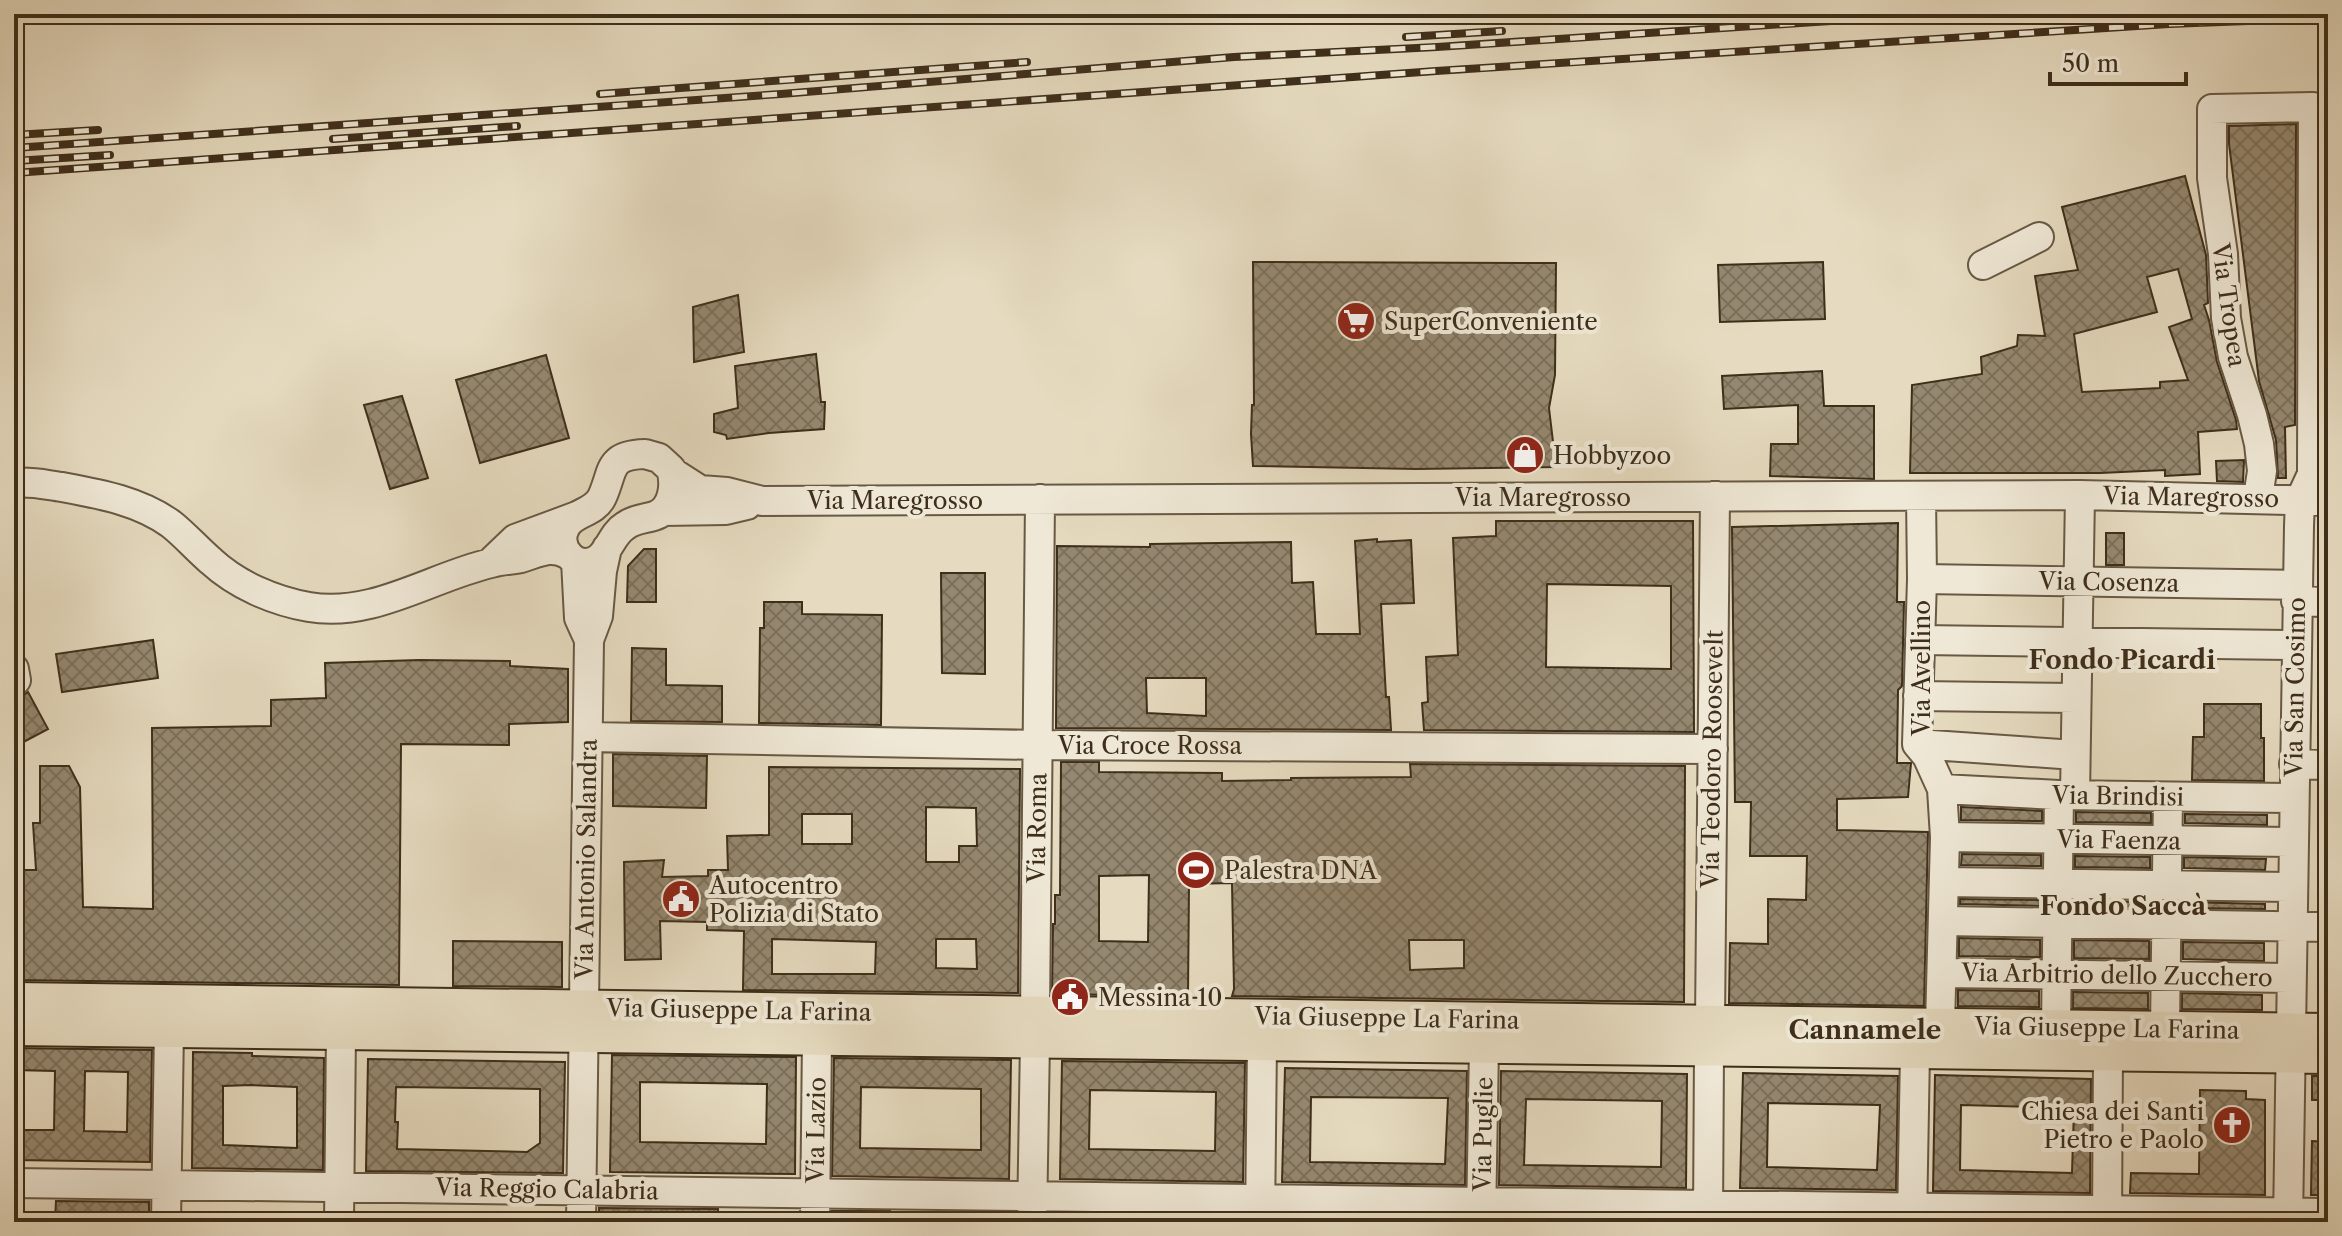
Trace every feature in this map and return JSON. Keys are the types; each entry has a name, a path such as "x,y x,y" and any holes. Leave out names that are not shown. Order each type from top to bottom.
{"main road":[{"name":"Via Giuseppe La Farina","path":"14,1000 583,1021 1710,1035 1915,1051 2108,1053 2290,1043 2328,1031"},
{"name":"Via Giuseppe La Farina","path":"14,1028 341,1032 583,1021 817,1038 1035,1027 1262,1043 1484,1046 1940,1026 2165,1028 2290,1043 2328,1056"}],"street":[{"name":"Via Tropea","path":"2258,498 2262,471 2259,444 2233,357 2226,318 2223,254 2212,178 2212,109 2313,107"},
{"name":"Via San Cosimo","path":"2288,1217 2300,500 2312,474 2313,107"},
{"path":"1983,265 2039,237"},
{"path":"589,640 579,618 571,558 562,543 563,531 570,521 597,505 610,471 624,458 651,454 700,490 727,492 759,501"},
{"path":"663,511 673,493 672,472"},
{"path":"14,483 29,481 120,499 172,525 234,578 271,596 309,607 349,608 490,563 547,549 560,550 571,558 593,561 602,555 617,532 629,523 663,511 726,510 759,501"},
{"name":"Via Maregrosso","path":"759,501 2080,495 2328,501"},
{"path":"2056,1027 2058,839 2075,755 2080,495"},
{"name":"Via Teodoro Roosevelt","path":"1708,1213 1715,496"},
{"name":"Via Avellino","path":"1921,496 1917,744 1927,756 1942,789 1945,837 1940,1026"},
{"name":"Via Roma","path":"1032,1209 1040,499"},
{"path":"490,563 515,539 577,516"},
{"path":"589,640 598,616 607,548"},
{"name":"Via Cosenza","path":"1922,579 2077,581 2297,593 2328,602"},
{"name":"Via Antonio Salandra","path":"581,1222 589,640"},
{"path":"1920,640 2296,645"},
{"path":"14,669 14,682"},
{"path":"1918,696 2076,698"},
{"name":"Via Croce Rossa","path":"588,737 1039,745 1713,749"},
{"path":"1917,744 2075,755"},
{"path":"2294,764 2328,765"},
{"name":"Via Brindisi","path":"1942,789 2067,795 2294,798"},
{"path":"2165,1028 2168,797"},
{"name":"Via Faenza","path":"1945,837 2293,842"},
{"path":"1944,882 2293,887"},
{"path":"1944,921 2328,927"},
{"name":"Via Arbitrio dello Zucchero","path":"1943,973 2291,978"},
{"path":"166,1222 169,1029"},
{"path":"339,1222 341,1032"},
{"name":"Via Lazio","path":"815,1222 817,1038"},
{"path":"1260,1210 1262,1043"},
{"name":"Via Puglie","path":"1481,1212 1484,1046"},
{"path":"1912,1215 1915,1051"},
{"path":"2107,1216 2108,1053"},
{"name":"Via Reggio Calabria","path":"14,1183 816,1193 1032,1209 2288,1217 2328,1213"}],"building":[{"path":"2296,124 2295,425 2285,427 2286,478 2278,478 2276,440 2259,381 2229,126"},
{"path":"2185,176 2206,255 2208,303 2204,305 2237,429 2198,432 2200,474 2165,476 2165,470 1910,473 1912,385 1982,374 1981,357 2017,346 2018,335 2045,336 2035,276 2078,270 2062,207","holes":["2178,269 2192,319 2169,327 2188,380 2160,382 2160,388 2082,392 2074,334 2157,312 2147,277"]},
{"path":"1253,262 1556,263 1555,375 1549,408 1556,467 1416,469 1253,466"},
{"path":"1823,262 1825,319 1720,322 1718,265"},
{"path":"738,295 744,352 694,362 693,307"},
{"path":"816,354 821,402 825,402 824,429 727,439 726,435 714,432 714,414 738,408 735,366"},
{"path":"546,355 569,438 480,463 456,380"},
{"path":"1822,371 1824,406 1874,406 1874,479 1770,476 1771,444 1798,444 1798,405 1724,409 1722,376"},
{"path":"402,396 428,478 390,489 364,405"},
{"path":"2244,460 2243,482 2217,481 2216,461"},
{"path":"1496,521 1693,521 1694,732 1424,730 1422,703 1428,702 1426,657 1458,655 1453,538 1496,536","holes":["1547,584 1671,586 1671,669 1546,667"]},
{"path":"1898,523 1897,602 1904,602 1897,763 1911,763 1908,797 1837,799 1837,830 1928,832 1924,1006 1729,1003 1730,943 1768,944 1768,899 1806,900 1807,856 1750,856 1751,802 1735,802 1732,527"},
{"path":"2106,533 2124,533 2124,565 2106,565"},
{"path":"1411,540 1414,603 1381,604 1391,730 1056,728 1057,546 1150,547 1150,544 1291,542 1292,583 1313,582 1316,634 1360,634 1355,541","holes":["1146,678 1206,678 1206,716 1147,713"]},
{"path":"644,549 656,549 656,602 627,602 628,566"},
{"path":"941,573 985,573 985,674 942,673"},
{"path":"764,602 802,602 802,614 882,615 881,725 759,723 760,628 764,628"},
{"path":"153,640 158,678 62,692 56,654"},
{"path":"632,648 666,649 666,685 722,686 722,722 631,721"},
{"path":"510,661 510,666 568,669 568,722 509,724 509,745 401,744 399,985 14,980 14,870 36,870 33,823 40,823 40,766 69,766 80,787 83,907 153,909 152,728 271,726 271,700 326,698 325,663"},
{"path":"28,692 48,729 14,747 14,699"},
{"path":"2204,704 2261,704 2264,781 2192,780 2193,737 2204,737"},
{"path":"613,754 707,756 706,808 613,806"},
{"path":"1061,762 1099,762 1099,772 1222,773 1222,781 1411,777 1410,764 1685,766 1684,1002 1232,996 1232,883 1189,884 1188,996 1052,994 1055,895 1060,895","holes":["1149,875 1148,942 1099,941 1099,876","1409,940 1464,940 1464,968 1410,970"]},
{"path":"769,767 1020,769 1018,993 743,990 744,931 707,930 707,922 660,921 661,959 625,960 624,862 664,860 662,877 708,876 708,870 728,870 727,836 769,835","holes":["926,807 976,808 977,846 959,846 959,862 926,862","802,814 852,814 852,844 802,844","772,939 876,942 875,974 772,974","936,939 976,939 977,969 936,968"]},
{"path":"1961,807 2042,811 2042,821 1961,820"},
{"path":"2076,812 2151,813 2151,823 2076,822"},
{"path":"2185,814 2267,815 2267,825 2185,823"},
{"path":"1962,854 2041,855 2041,866 1961,865"},
{"path":"2075,856 2150,857 2150,868 2075,867"},
{"path":"2184,857 2266,859 2265,870 2184,868"},
{"path":"1960,899 2041,900 2041,906 1960,904"},
{"path":"2075,901 2150,902 2150,907 2075,906"},
{"path":"2184,902 2265,904 2265,909 2184,908"},
{"path":"1959,938 2040,940 2040,957 1959,956"},
{"path":"2074,940 2149,941 2149,959 2074,958"},
{"path":"453,941 562,942 562,987 453,986"},
{"path":"2183,942 2264,943 2264,961 2183,959"},
{"path":"1958,990 2039,991 2039,1007 1958,1006"},
{"path":"2073,992 2148,993 2148,1009 2073,1008"},
{"path":"2182,993 2262,995 2262,1010 2182,1009"},
{"path":"14,1048 152,1050 150,1162 14,1160 14,1130 54,1130 55,1071 14,1070","holes":["85,1071 128,1072 127,1132 84,1131"]},
{"path":"193,1052 324,1058 323,1170 192,1168","holes":["223,1086 297,1087 297,1148 223,1145"]},
{"path":"612,1055 796,1057 795,1174 610,1172","holes":["640,1082 767,1084 766,1144 640,1142"]},
{"path":"834,1058 1011,1060 1009,1179 832,1176","holes":["861,1087 981,1089 981,1150 860,1148"]},
{"path":"368,1059 565,1062 563,1173 366,1171","holes":["396,1087 540,1089 540,1143 527,1152 397,1149"]},
{"path":"1062,1061 1245,1063 1243,1182 1060,1179","holes":["1090,1090 1216,1092 1215,1151 1089,1149"]},
{"path":"1285,1068 1467,1071 1465,1185 1282,1182","holes":["1311,1097 1448,1098 1445,1164 1310,1162"]},
{"path":"1501,1071 1687,1074 1686,1188 1499,1185","holes":["1526,1099 1662,1101 1661,1167 1524,1165"]},
{"path":"1743,1073 1898,1076 1896,1190 1740,1188","holes":["1768,1103 1880,1105 1877,1170 1767,1167"]},
{"path":"1935,1075 2091,1079 2090,1193 1933,1191","holes":["1961,1105 2074,1108 2072,1173 1960,1170"]},
{"path":"2312,1076 2328,1076 2328,1100 2312,1100"},
{"name":"Chiesa dei Santi Pietro e Paolo","path":"2200,1090 2246,1091 2246,1099 2265,1100 2265,1195 2130,1193 2131,1173 2199,1174"},
{"path":"2312,1141 2328,1142 2328,1195 2311,1195"},
{"path":"56,1201 149,1202 149,1222 55,1221"},
{"path":"599,1208 718,1209 718,1222 599,1222"},
{"path":"832,1211 890,1211 890,1222 832,1222"}],"railway":[{"path":"14,148 781,94 1234,57 1437,47 1937,14"},
{"path":"14,173 1436,71 2169,24 2328,18"},
{"path":"1406,37 1502,31"},
{"path":"600,94 1027,62"},
{"path":"333,139 517,126"},
{"path":"14,135 98,130"},
{"path":"14,161 110,155"}],"place":[{"name":"SuperConveniente","path":"1356,321"},
{"name":"Hobbyzoo","path":"1525,455"},
{"name":"Palestra DNA","path":"1196,870"},
{"name":"Autocentro Polizia di Stato","path":"681,899"},
{"name":"Messina 10","path":"1070,997"},
{"name":"Chiesa dei Santi Pietro e Paolo","path":"2232,1125"}],"district":[{"name":"Fondo Picardi","path":"2122,660"},
{"name":"Fondo Saccà","path":"2123,906"},
{"name":"Cannamele","path":"1865,1030"}]}
